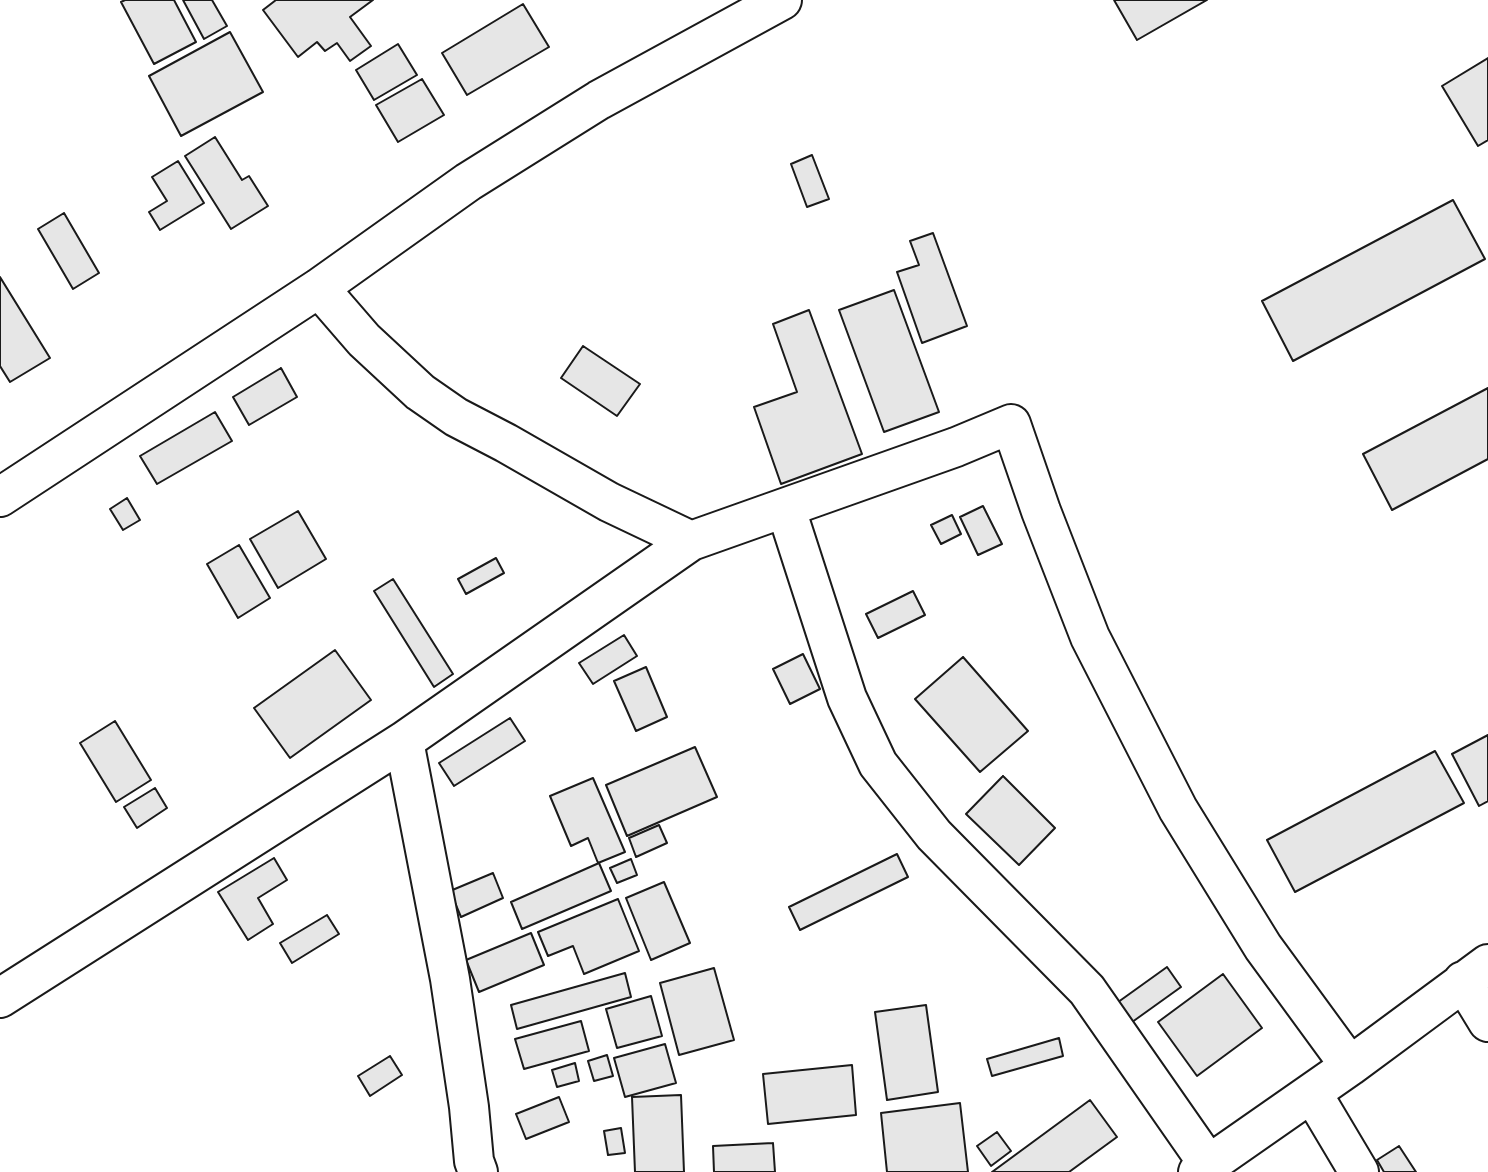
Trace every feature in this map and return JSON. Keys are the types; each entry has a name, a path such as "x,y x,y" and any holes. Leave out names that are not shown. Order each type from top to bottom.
{"street":[{"path":"0,497 319,288 468,182 599,100 782,0"},
{"path":"319,288 365,340 420,392 456,417 609,502 691,541"},
{"path":"0,998 404,741 691,541 956,447 1011,424 1041,511 1090,637 1178,809 1263,947 1350,1066"},
{"path":"786,509 847,698 878,764 934,835 1087,990 1203,1168 1350,1066 1475,973 1488,1022"},
{"path":"404,741 450,979 469,1107 474,1161 478,1172"},
{"path":"1312,1093 1359,1172"}],"building":[{"path":"174,0 196,42 154,64 121,2"},
{"path":"183,0 212,0 227,26 204,39"},
{"path":"276,0 373,0 350,17 371,46 350,61 337,43 325,51 317,42 298,57 263,10"},
{"path":"1114,0 1207,0 1137,40"},
{"path":"523,4 549,47 467,95 442,53"},
{"path":"230,32 263,92 181,136 149,76"},
{"path":"398,44 417,75 374,100 356,70"},
{"path":"1488,58 1488,140 1478,146 1442,86"},
{"path":"422,79 444,115 398,142 376,105"},
{"path":"215,137 242,180 249,176 268,206 231,229 185,156"},
{"path":"812,155 829,199 807,207 791,164"},
{"path":"178,161 204,203 160,230 149,212 167,201 152,177"},
{"path":"1453,200 1485,259 1293,361 1262,301"},
{"path":"64,213 99,273 73,289 38,229"},
{"path":"933,233 967,326 922,343 897,272 919,265 910,241"},
{"path":"0,277 50,358 10,382 0,366"},
{"path":"894,290 939,412 884,432 839,310"},
{"path":"809,310 862,454 781,484 754,407 797,392 773,324"},
{"path":"583,346 640,384 617,416 561,378"},
{"path":"281,368 297,397 249,425 233,397"},
{"path":"1488,388 1488,459 1392,510 1363,454"},
{"path":"215,412 232,441 157,484 140,456"},
{"path":"127,498 140,520 123,530 110,509"},
{"path":"983,506 1002,544 978,555 960,517"},
{"path":"298,511 326,559 278,588 250,539"},
{"path":"952,515 961,534 941,544 931,525"},
{"path":"239,545 270,598 238,618 207,564"},
{"path":"496,558 504,573 466,594 458,579"},
{"path":"393,579 453,674 434,687 374,591"},
{"path":"913,591 925,615 878,638 866,614"},
{"path":"624,635 637,656 593,684 579,663"},
{"path":"335,650 371,700 290,758 254,708"},
{"path":"803,654 820,689 790,704 773,669"},
{"path":"963,657 1028,731 980,772 915,699"},
{"path":"646,667 667,717 636,731 614,681"},
{"path":"510,718 525,741 454,786 439,763"},
{"path":"115,721 151,780 116,802 80,743"},
{"path":"1488,735 1488,801 1479,806 1452,754"},
{"path":"695,747 717,797 627,836 606,785"},
{"path":"1435,751 1464,803 1295,892 1267,840"},
{"path":"1003,776 1055,828 1019,865 966,814"},
{"path":"593,778 625,852 598,863 588,838 571,846 550,796"},
{"path":"155,788 167,808 137,828 124,807"},
{"path":"659,825 667,843 636,857 629,838"},
{"path":"897,854 908,877 800,930 789,907"},
{"path":"274,858 287,880 258,898 273,924 248,940 218,892"},
{"path":"631,859 637,875 617,883 610,868"},
{"path":"599,863 611,891 522,929 511,902"},
{"path":"493,873 503,898 461,917 450,891"},
{"path":"664,882 690,943 651,960 626,898"},
{"path":"618,899 639,951 584,974 573,946 548,956 538,932"},
{"path":"327,915 339,934 292,963 280,943"},
{"path":"531,933 544,965 479,992 466,960"},
{"path":"1167,967 1181,987 1128,1025 1114,1005"},
{"path":"714,968 734,1040 679,1055 660,983"},
{"path":"625,973 631,997 517,1029 511,1005"},
{"path":"1223,974 1262,1028 1197,1076 1158,1022"},
{"path":"651,996 662,1036 617,1048 606,1009"},
{"path":"926,1005 938,1092 887,1100 875,1012"},
{"path":"581,1021 589,1051 524,1069 515,1039"},
{"path":"1059,1038 1063,1056 992,1076 987,1059"},
{"path":"665,1044 676,1083 625,1097 614,1058"},
{"path":"607,1055 613,1076 594,1081 588,1061"},
{"path":"390,1056 402,1075 370,1096 358,1076"},
{"path":"575,1063 579,1081 557,1087 552,1070"},
{"path":"852,1065 856,1115 768,1124 763,1074"},
{"path":"681,1095 684,1172 635,1172 632,1097"},
{"path":"559,1097 569,1122 526,1139 516,1114"},
{"path":"1090,1100 1117,1137 1069,1172 992,1172"},
{"path":"960,1103 968,1172 887,1172 881,1113"},
{"path":"621,1128 625,1153 608,1155 604,1131"},
{"path":"997,1132 1011,1151 991,1166 977,1146"},
{"path":"773,1143 775,1172 714,1172 713,1146"},
{"path":"1399,1146 1416,1172 1384,1172 1377,1160"}]}
